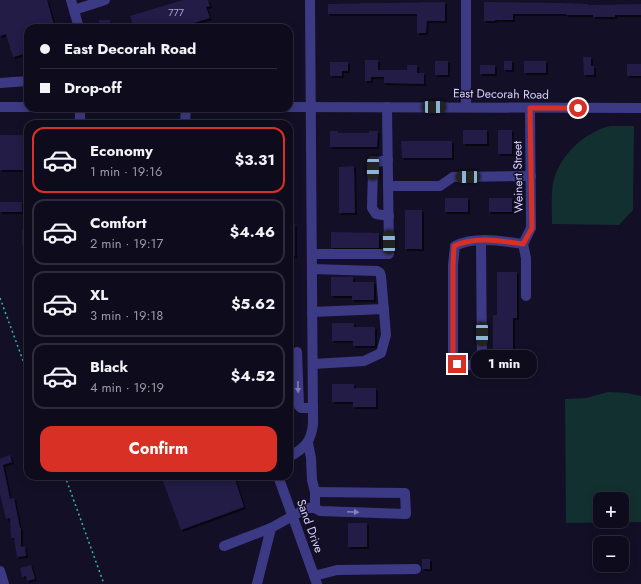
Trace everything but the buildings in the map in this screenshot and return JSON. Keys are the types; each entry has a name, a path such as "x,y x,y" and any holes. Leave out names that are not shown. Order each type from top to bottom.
{"street":[{"path":"78,24 73,5 105,0"},
{"path":"293,455 308,443 312,435 313,351 310,0"},
{"path":"466,0 466,106"},
{"path":"0,83 24,81"},
{"name":"East Decorah Road","path":"293,107 466,106 530,108 641,108"},
{"path":"0,107 24,107"},
{"path":"312,254 389,254 387,107"},
{"name":"Weinert Street","path":"523,244 532,228 530,108"},
{"path":"388,160 377,162 373,168 372,208 376,214 389,216"},
{"path":"388,186 440,186 453,177 531,176"},
{"path":"481,241 482,365 457,364 453,362 454,246 463,241 497,240 523,244 526,258 526,296"},
{"path":"312,269 377,271 380,273 386,335 381,353 364,360 313,364"},
{"path":"312,312 384,309"},
{"path":"313,351 293,352 298,406 301,408 313,408"},
{"path":"308,443 311,458 312,480 315,492 315,508"},
{"name":"Sand Drive","path":"279,480 316,580"},
{"path":"224,546 271,528 307,508 315,508 320,511 406,514 405,494 315,492"},
{"path":"257,584 271,528"},
{"path":"316,580 337,570 416,569"},
{"path":"0,571 4,584"}],"path":[{"path":"0,298 24,358"},
{"path":"66,480 104,584"}],"green space":[{"path":"610,126 634,126 633,210 619,225 552,224 553,183 561,164 574,147 582,140 600,129"},
{"path":"608,392 627,393 641,396 641,522 629,522 629,492 593,492 593,523 566,523 565,399 586,398"}],"route":[{"path":"457,364 453,362 454,246 463,241 497,240 523,244 532,228 530,108 578,108"}]}
